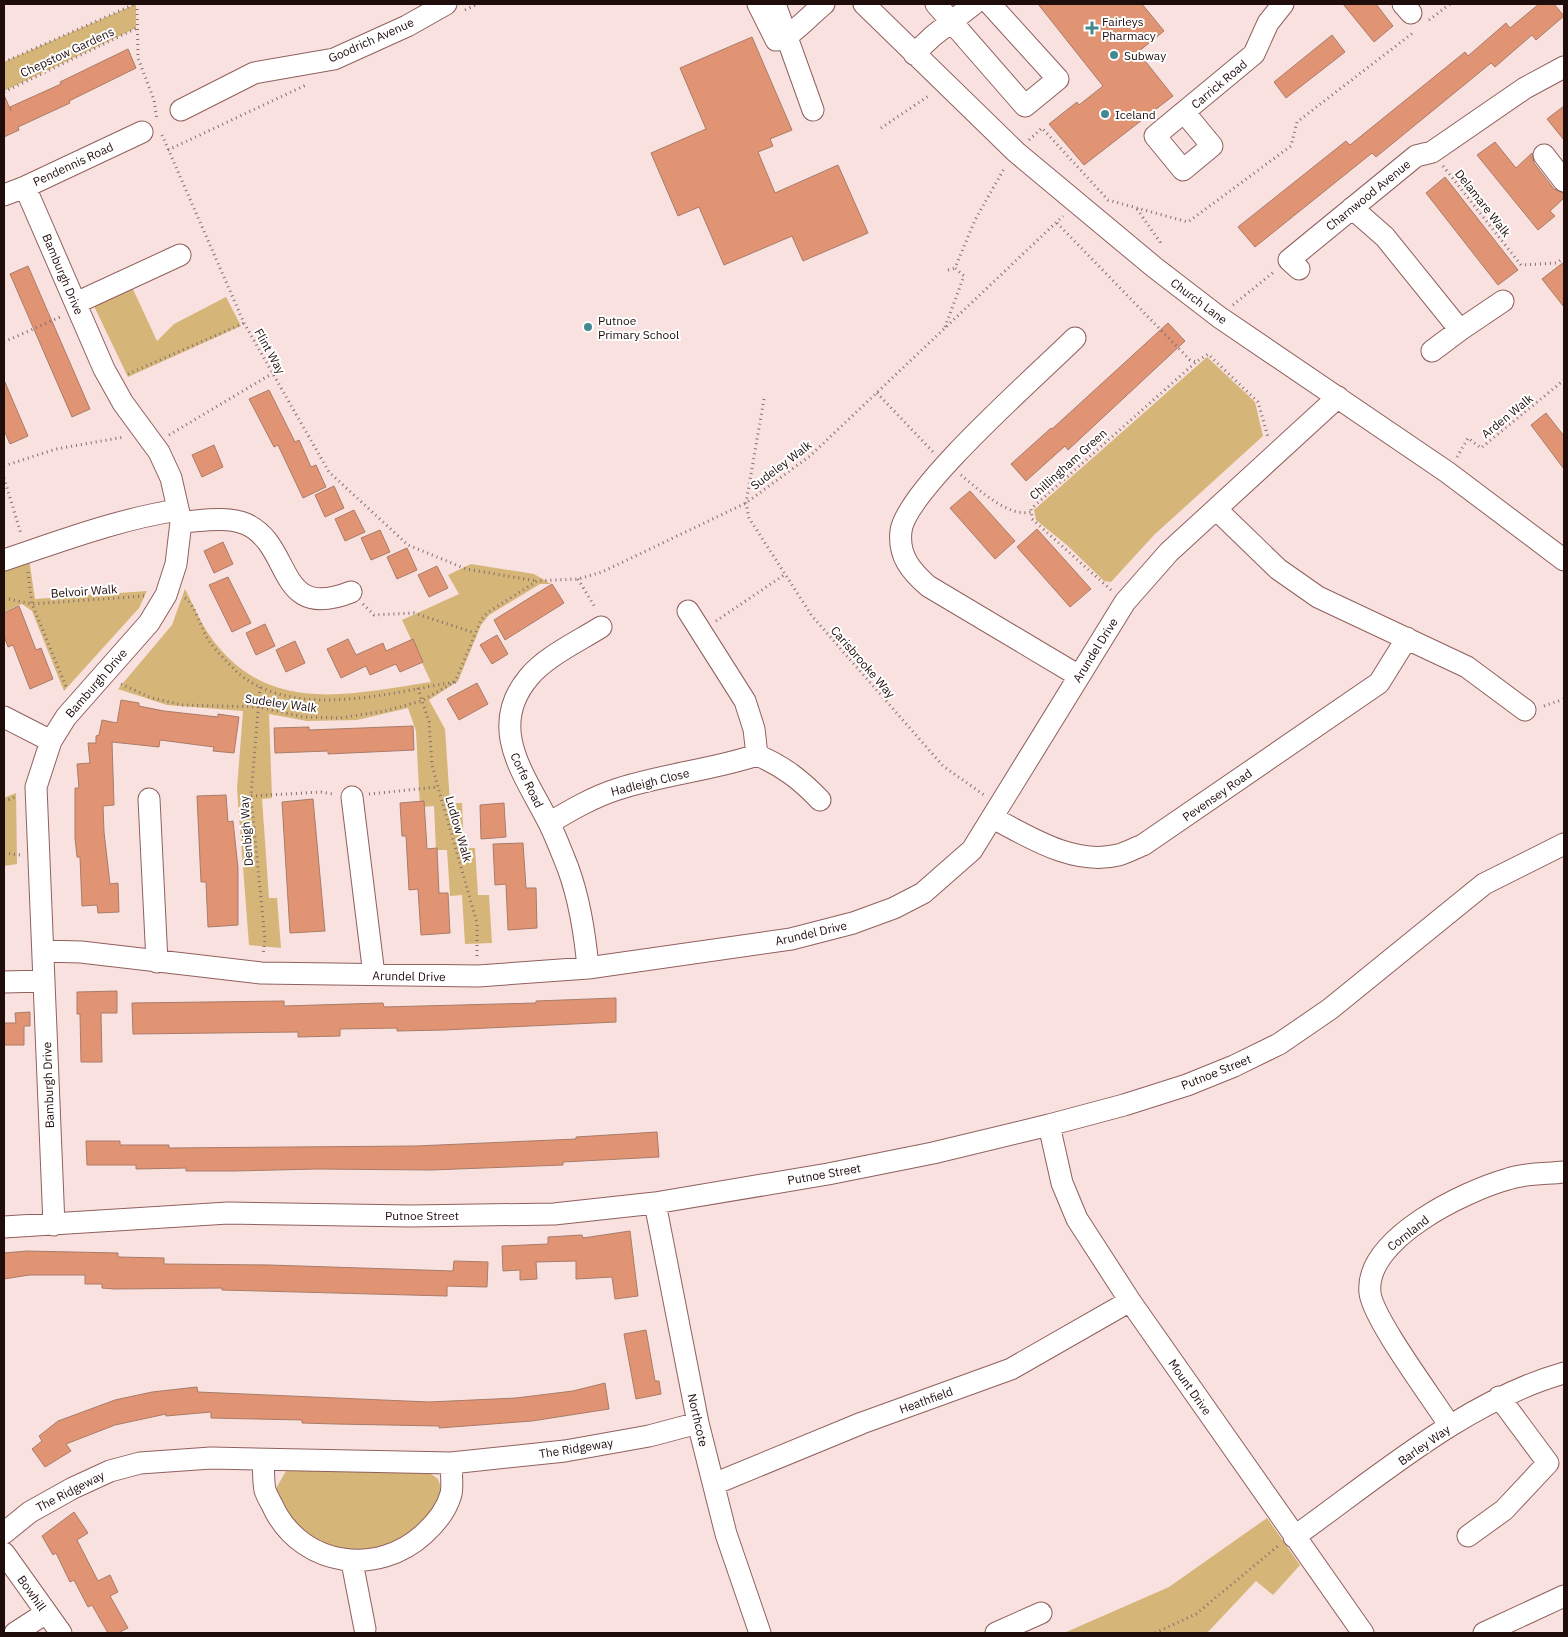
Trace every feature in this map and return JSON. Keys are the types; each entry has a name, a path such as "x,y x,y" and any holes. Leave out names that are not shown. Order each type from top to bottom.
{"street":[{"name":"Goodrich Avenue","path":"181,110 254,73 334,59 407,26 446,4"},
{"path":"758,4 773,37 780,40 788,36 809,14 824,4"},
{"path":"775,4 814,110"},
{"name":"Church Lane","path":"864,4 1016,152 1154,267 1219,317 1447,472 1564,560"},
{"path":"936,4 1025,106 1058,79 990,4"},
{"path":"914,54 974,4"},
{"name":"Carrick Road","path":"1184,112 1254,54 1268,23 1283,4"},
{"name":"Charnwood Avenue","path":"1294,265 1352,208 1416,156 1432,152 1525,88 1564,67"},
{"name":"Pendennis Road","path":"4,195 150,128"},
{"path":"1544,155 1564,181"},
{"name":"Bamburgh Drive","path":"25,187 111,382 149,439 171,478 180,516 176,564 166,594 149,623 66,717 51,741 36,787 54,1225"},
{"path":"1352,208 1385,236 1460,330"},
{"path":"77,306 180,256"},
{"path":"1432,351 1503,301"},
{"path":"1076,338 966,443 909,511 901,530 902,552 910,570 928,586 1079,676"},
{"name":"Arundel Drive","path":"43,951 81,952 157,962 261,972 478,976 588,968 791,939 853,923 894,908 923,893 947,874 972,850 1125,602 1169,552 1338,397"},
{"path":"1216,509 1278,569 1318,597 1467,667 1525,710"},
{"path":"4,560 143,516 223,519 245,524 260,534 274,550 286,577 298,592 318,600 335,598 351,592"},
{"path":"688,611 746,701 754,729 757,755 779,764 804,782 820,800"},
{"name":"Corfe Road","path":"588,968 583,922 569,871 549,823 523,777 511,747 509,726 515,698 529,676 552,658 600,627"},
{"name":"Pevensey Road","path":"996,812 1052,847 1089,857 1117,855 1143,845 1379,683 1407,638"},
{"path":"4,717 51,741"},
{"name":"Hadleigh Close","path":"549,823 580,804 616,789 646,780 732,763 757,755"},
{"path":"352,797 374,975"},
{"path":"149,799 157,962"},
{"name":"Putnoe Street","path":"4,1227 228,1214 411,1216 554,1214 655,1203 837,1172 934,1153 1049,1125 1124,1105 1187,1085 1234,1066 1279,1044 1330,1009 1484,884 1564,844"},
{"path":"4,982 44,982"},
{"name":"Mount Drive","path":"1049,1125 1062,1183 1077,1219 1130,1301 1363,1633"},
{"name":"Cornland","path":"1450,1426 1381,1319 1370,1294 1371,1274 1381,1255 1402,1236 1444,1205 1510,1178 1564,1172"},
{"name":"Northcote","path":"655,1203 698,1423 726,1534 760,1633"},
{"name":"Heathfield","path":"714,1484 862,1423 1011,1369 1130,1301"},
{"name":"Barley Way","path":"1294,1537 1450,1426 1499,1397 1538,1380 1564,1373"},
{"path":"1468,1536 1504,1510 1548,1463 1499,1397"},
{"name":"The Ridgeway","path":"4,1533 30,1512 73,1488 110,1471 166,1460 211,1458 452,1463 565,1451 649,1436 698,1423"},
{"path":"263,1460 265,1492 282,1523 302,1543 325,1554 352,1562 388,1557 414,1543 435,1524 451,1494 452,1463"},
{"name":"Bowhill","path":"4,1553 61,1633"},
{"path":"352,1562 365,1629"},
{"path":"1484,1633 1564,1596"},
{"path":"996,1633 1041,1613"},
{"path":"14,1633 46,1614"}],"path":[{"name":"Flint Way","path":"136,4 138,58 154,100 150,128 244,323 329,472 408,545 466,569 537,581"},
{"name":"Chepstow Gardens","path":"4,62 136,4"},
{"path":"1042,128 1090,183 1108,200 1188,222 1291,146 1298,122 1413,18 1450,4"},
{"name":"Chepstow Gardens","path":"4,92 137,28"},
{"path":"881,128 947,84"},
{"path":"150,128 181,110"},
{"path":"948,270 955,268 975,220 1000,172 1016,152"},
{"name":"Delamare Walk","path":"1432,152 1521,264 1556,263 1564,258"},
{"path":"944,330 1057,223 1090,183"},
{"path":"1137,209 1160,242 1154,267"},
{"path":"1057,223 1190,360 1196,362 1208,354 1258,402 1273,457"},
{"path":"1219,317 1294,265"},
{"name":"Sudeley Walk","path":"105,672 122,685 152,698 183,705 258,707 304,717 340,718 385,711 422,701 455,682 481,620 487,613 537,581 578,579 602,572 746,503 810,456 944,330 964,276 955,268"},
{"path":"4,342 77,306"},
{"path":"111,382 244,323"},
{"name":"Chillingham Green","path":"1125,602 1032,519 1031,512 1035,505 1196,362"},
{"path":"4,466 56,449 149,439 272,373"},
{"name":"Arden Walk","path":"1447,472 1468,438 1481,448 1564,380"},
{"path":"877,393 947,465 996,502 1017,513 1031,512"},
{"path":"746,503 764,399"},
{"path":"4,478 26,552 32,604 67,688 79,702"},
{"name":"Carisbrooke Way","path":"746,503 749,518 812,616 943,766 996,812"},
{"path":"701,631 784,574"},
{"path":"578,579 595,608 600,627"},
{"path":"351,592 374,615 414,613 475,633"},
{"name":"Sudeley Walk","path":"166,594 186,599 210,641 237,672 260,687 302,699 334,700 455,682"},
{"name":"Belvoir Walk","path":"4,598 32,604 166,594"},
{"name":"Denbigh Way","path":"260,687 251,796 265,940 261,972"},
{"name":"Ludlow Walk","path":"418,688 429,722 432,765 477,923 478,976"},
{"path":"251,796 322,792 352,797 380,791 438,787"},
{"path":"1155,1633 1196,1614 1276,1548 1294,1537"}],"shaded area":[{"path":"136,4 136,28 4,91 4,62"},
{"path":"131,285 157,341 174,324 226,297 241,326 128,377 93,304"},
{"path":"1207,357 1255,402 1263,436 1154,535 1111,582 1104,581 1068,546 1036,520 1034,510"},
{"path":"29,559 35,599 147,591 139,608 64,691 32,611 22,604 4,612 4,567"},
{"path":"471,564 534,574 551,584 540,584 489,615 481,625 458,681 429,700 445,729 450,803 462,803 464,848 475,848 478,895 489,895 492,943 465,944 462,895 450,896 447,850 436,850 434,806 420,807 416,731 408,708 357,720 307,721 269,714 272,798 262,799 269,898 277,898 281,948 249,945 237,789 243,711 167,705 118,689 172,625 185,589 206,631 232,662 257,679 283,689 311,694 340,694 431,682 402,620 459,594 448,575"},
{"path":"16,793 17,864 4,866 4,798"},
{"path":"304,1467 424,1469 438,1479 443,1494 433,1517 389,1548 356,1552 329,1547 306,1536 287,1517 274,1492 286,1471"},
{"path":"1267,1518 1300,1565 1273,1595 1256,1581 1207,1633 1064,1633 1169,1587"}],"building":[{"path":"1038,4 1142,4 1164,31 1138,52 1173,96 1084,165 1049,124 1077,102 1079,105 1103,86"},
{"path":"1343,4 1376,4 1393,26 1374,42"},
{"path":"1539,4 1554,4 1564,16 1536,40 1532,35 1495,67 1491,63 1376,157 1372,153 1255,247 1238,227 1346,141 1350,145 1465,52 1468,56 1506,23 1510,28"},
{"path":"1332,35 1345,52 1286,98 1274,82"},
{"path":"752,37 792,130 770,139 773,146 758,152 775,193 838,165 868,233 803,261 792,236 724,265 699,207 678,216 651,153 706,129 680,68"},
{"path":"128,49 136,68 69,101 70,103 18,127 19,130 4,137 4,95 11,111 10,107 61,84 60,82"},
{"path":"1564,106 1564,140 1547,119"},
{"path":"1495,142 1516,168 1532,153 1534,163 1554,189 1564,193 1564,198 1550,211 1555,216 1538,230 1477,155"},
{"path":"1445,177 1518,270 1498,285 1426,193"},
{"path":"1564,262 1564,307 1542,279"},
{"path":"28,266 90,409 72,417 10,274"},
{"path":"1168,323 1185,341 1068,450 1065,446 1026,481 1011,464"},
{"path":"4,380 28,436 10,444 4,430"},
{"path":"269,390 295,442 299,440 311,467 316,465 326,487 303,498 278,445 274,447 249,399"},
{"path":"1546,413 1564,436 1564,469 1531,425"},
{"path":"214,445 223,467 202,477 192,455"},
{"path":"334,486 344,508 325,517 315,495"},
{"path":"970,491 1015,541 995,559 950,508"},
{"path":"354,510 365,532 345,541 335,519"},
{"path":"1037,529 1091,589 1070,607 1017,547"},
{"path":"380,530 390,552 371,560 361,538"},
{"path":"223,542 233,564 214,573 204,551"},
{"path":"407,548 417,570 397,579 387,557"},
{"path":"437,566 448,588 429,597 418,575"},
{"path":"228,577 251,623 232,632 209,585"},
{"path":"552,584 564,603 505,640 494,620"},
{"path":"19,606 36,650 41,648 53,679 30,689 13,645 8,647 4,636 4,613"},
{"path":"265,624 275,646 256,655 246,633"},
{"path":"497,635 508,654 492,664 480,645"},
{"path":"348,639 356,655 383,643 386,651 413,639 423,662 400,672 396,664 370,675 366,666 341,678 327,649"},
{"path":"295,641 305,663 286,672 276,650"},
{"path":"477,683 488,704 459,720 447,699"},
{"path":"121,700 139,703 139,706 164,711 218,717 218,714 239,717 234,753 213,751 214,747 160,740 159,747 112,742 114,805 103,806 104,832 110,884 118,883 119,912 98,913 97,905 82,906 80,857 77,857 75,838 75,788 79,788 77,764 90,763 88,743 96,743 96,736 99,735 102,720 117,723"},
{"path":"413,726 414,750 328,754 328,751 275,753 274,728 309,727 309,730"},
{"path":"226,795 228,822 233,821 238,868 238,925 208,927 206,882 201,882 197,796"},
{"path":"313,799 325,931 290,933 282,802"},
{"path":"424,801 427,849 437,848 439,893 448,893 450,933 421,935 418,889 409,890 406,836 402,836 400,803"},
{"path":"504,803 506,837 481,839 480,805"},
{"path":"523,843 526,888 536,888 537,928 508,930 506,884 495,885 493,844"},
{"path":"117,991 117,1013 101,1013 102,1062 81,1062 80,1014 77,1014 77,992"},
{"path":"616,998 616,1022 444,1030 397,1031 397,1028 340,1029 340,1036 298,1037 298,1032 133,1034 132,1003 284,1001 284,1006 383,1003 384,1007 536,1003 536,1001"},
{"path":"30,1012 30,1026 24,1026 24,1045 4,1045 4,1023 16,1023 15,1013"},
{"path":"657,1132 659,1157 563,1162 563,1165 431,1170 186,1171 186,1168 136,1169 136,1165 87,1165 86,1141 120,1141 120,1145 169,1145 169,1148 416,1146 576,1139 576,1137"},
{"path":"630,1231 638,1296 615,1299 612,1277 576,1279 576,1261 536,1262 537,1279 520,1280 520,1270 503,1271 502,1246 548,1244 548,1237 582,1235 583,1238"},
{"path":"27,1251 118,1253 118,1257 164,1258 164,1264 269,1265 453,1271 454,1261 488,1262 487,1287 447,1286 447,1296 222,1290 222,1288 114,1289 102,1288 102,1284 85,1284 85,1275 29,1275 4,1279 4,1253"},
{"path":"646,1330 655,1381 659,1381 661,1394 636,1399 624,1334"},
{"path":"605,1383 609,1409 532,1421 439,1428 439,1426 302,1423 302,1420 211,1418 211,1412 166,1416 166,1414 115,1425 66,1444 71,1451 45,1467 32,1449 42,1441 39,1436 58,1421 115,1400 152,1392 197,1387 198,1392 429,1402 516,1398 573,1391"},
{"path":"74,1512 88,1533 77,1540 98,1581 110,1575 118,1592 110,1596 128,1628 118,1633 108,1633 92,1605 88,1607 74,1580 70,1582 56,1553 53,1555 42,1536"}],"place":[{"name":"Fairleys Pharmacy","path":"1092,28"},
{"name":"Subway","path":"1114,55"},
{"name":"Iceland","path":"1105,114"},
{"name":"Putnoe Primary School","path":"588,327"}]}
